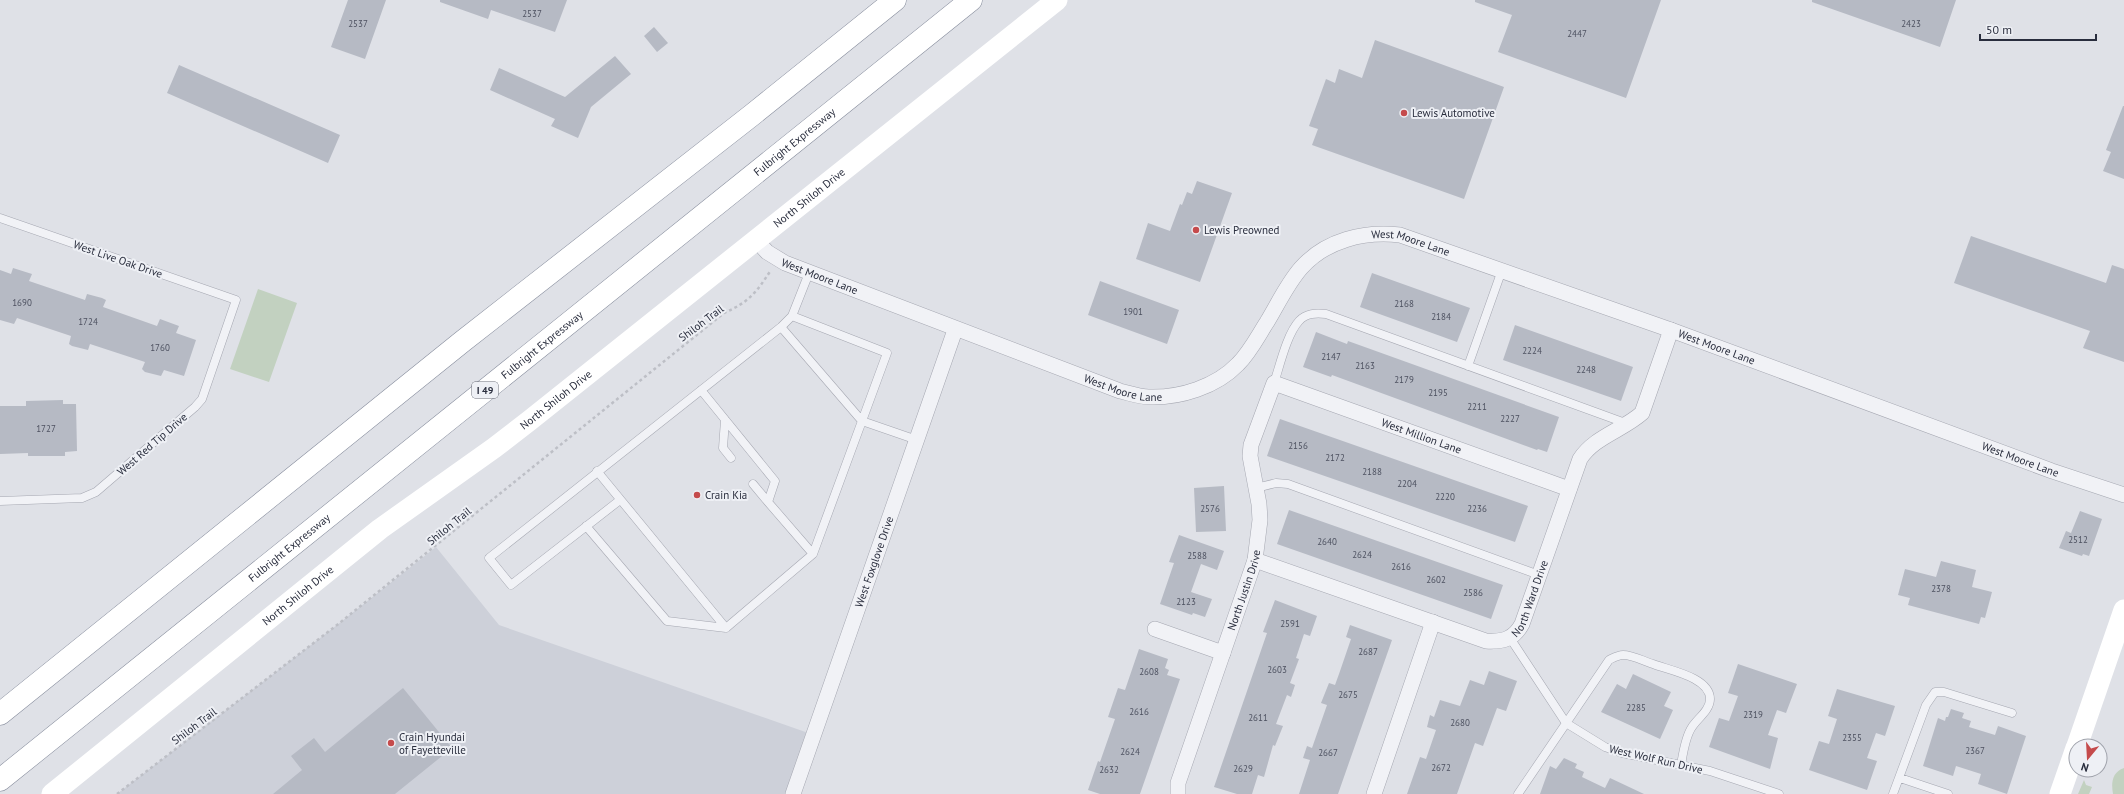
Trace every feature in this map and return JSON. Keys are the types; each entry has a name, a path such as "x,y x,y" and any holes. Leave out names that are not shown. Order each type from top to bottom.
{"highway":[{"path":"0,714 463,341 746,120 894,0"},
{"name":"Fulbright Expressway","path":"0,780 971,0"}],"street":[{"name":"North Shiloh Drive","path":"52,794 380,529 494,448 757,241 1057,0"},
{"name":"West Moore Lane","path":"757,241 767,252 778,259 808,273 955,330 1120,391 1149,397 1177,394 1202,388 1221,378 1237,365 1250,351 1301,268 1317,253 1336,243 1359,236 1381,233 1400,235 1671,330 2052,471 2124,495"},
{"name":"West Foxglove Drive","path":"792,794 955,330"},
{"name":"North Ward Drive","path":"1255,560 1486,641 1499,642 1510,638 1518,631 1522,624 1569,489 1584,453 1590,447 1628,424 1642,412 1647,403 1671,330"},
{"name":"North Justin Drive","path":"1178,794 1178,783 1255,560 1260,520 1250,456 1252,446 1274,383"},
{"name":"West Million Lane","path":"1274,383 1569,489"},
{"path":"2079,738 2124,610"},
{"path":"1374,794 1433,622"},
{"path":"1155,629 1223,653"},
{"path":"2060,794 2068,770"}],"lane":[{"name":"West Live Oak Drive","path":"0,218 236,300"},
{"path":"1468,366 1502,270"},
{"path":"620,500 511,585 488,558 781,327 792,316 808,273"},
{"name":"West Red Tip Drive","path":"0,501 82,498 102,487 195,407 202,399 236,300"},
{"path":"1274,383 1294,329 1300,320 1309,314 1326,314 1628,424"},
{"path":"586,526 667,621 726,628 813,554 887,353 792,316"},
{"path":"781,327 862,421 917,440"},
{"path":"701,390 775,481 768,502"},
{"path":"726,420 723,448 731,458"},
{"path":"597,471 726,628"},
{"path":"1256,488 1276,483 1288,484 1539,575"},
{"path":"752,484 813,554"},
{"name":"West Wolf Run Drive","path":"1510,638 1566,723 1605,747 1622,753 1710,771 1779,794"},
{"path":"1518,794 1609,660 1617,656 1624,655 1637,658 1681,672 1695,678 1710,695 1708,708 1691,728 1681,765"},
{"path":"1893,794 1926,705 1935,692 1944,692 2012,713"},
{"path":"1900,778 1948,794"}],"path":[{"name":"Shiloh Trail","path":"117,794 344,621 724,313 743,305 760,287 778,259"}],"shaded area":[{"path":"436,547 499,625 814,735 793,794 117,794"}],"green space":[{"path":"258,289 297,303 269,382 230,369"},
{"path":"2124,768 2124,794 2113,794 2113,778 2117,772"},
{"path":"2084,780 2086,785 2092,787 2089,794 2078,794"}],"building":[{"path":"348,0 386,0 365,59 331,47"},
{"path":"440,0 567,0 555,32 491,10 488,19 440,2"},
{"path":"1475,0 1661,0 1626,98 1498,52 1512,15 1475,2"},
{"path":"1812,0 1956,0 1940,47 1812,2"},
{"path":"654,27 668,43 657,52 644,36"},
{"name":"Lewis Automotive","path":"1375,40 1504,87 1464,199 1312,145 1318,129 1309,126 1326,79 1335,83 1339,69 1362,78"},
{"path":"615,56 631,74 591,107 578,138 551,126 555,119 490,90 499,68 565,97"},
{"path":"179,65 340,135 328,163 167,93"},
{"path":"2123,106 2124,179 2103,171 2111,152 2106,150"},
{"name":"Lewis Preowned","path":"1197,181 1232,193 1200,282 1136,259 1148,223 1170,231 1180,204 1182,205 1187,192 1192,194"},
{"path":"1971,236 2106,283 2112,265 2124,269 2124,362 2083,348 2090,331 1954,283"},
{"path":"13,268 32,274 29,281 85,300 87,294 102,298 106,300 103,307 157,326 160,319 179,326 176,333 196,340 184,376 164,370 161,376 145,372 142,369 145,362 90,344 88,350 72,346 69,344 71,336 17,318 14,324 0,320 0,270 11,274"},
{"path":"1372,273 1470,308 1457,342 1360,307"},
{"path":"1100,281 1179,310 1167,344 1088,315"},
{"path":"1515,325 1633,367 1621,401 1503,360"},
{"path":"1316,332 1347,344 1348,341 1559,417 1547,452 1537,450 1332,375 1331,377 1303,367"},
{"path":"63,400 63,404 76,404 77,451 65,452 65,456 28,456 28,453 0,454 0,406 26,406 26,401"},
{"path":"1280,419 1528,506 1515,542 1267,456"},
{"path":"1224,486 1226,531 1196,532 1194,488"},
{"path":"1289,510 1503,585 1491,619 1277,544"},
{"path":"2080,511 2102,519 2089,556 2083,554 2082,556 2059,548 2066,531 2071,533"},
{"path":"1179,535 1224,551 1217,570 1201,564 1191,592 1212,599 1205,617 1193,613 1192,615 1160,604 1174,563 1169,562"},
{"path":"1941,561 1976,570 1972,587 1992,592 1985,618 1981,617 1979,624 1908,605 1910,598 1898,595 1905,569 1936,577"},
{"path":"1275,600 1317,616 1310,636 1304,634 1296,658 1299,659 1290,683 1295,685 1291,697 1287,695 1276,724 1283,726 1275,746 1273,745 1264,777 1258,775 1252,794 1237,794 1214,787 1267,633 1263,632"},
{"path":"1350,625 1392,640 1338,794 1299,794 1310,760 1303,758 1307,746 1312,748 1327,705 1321,703 1329,683 1335,685 1339,674 1351,639 1346,637"},
{"path":"1139,649 1168,659 1165,668 1169,670 1167,675 1180,679 1140,794 1100,794 1088,790 1098,761 1100,762 1115,719 1108,717 1118,688 1125,690"},
{"path":"1738,664 1797,684 1786,713 1777,710 1768,735 1778,738 1770,769 1709,747 1719,718 1729,721 1738,696 1728,693"},
{"path":"1489,671 1517,681 1506,711 1497,708 1483,746 1475,743 1457,794 1407,794 1420,757 1426,759 1436,730 1427,727 1430,715 1434,717 1440,700 1460,706 1470,680 1484,685"},
{"path":"1633,674 1671,692 1664,706 1673,710 1660,739 1601,712 1617,684 1626,689"},
{"name":"Crain Hyundai of Fayetteville","path":"403,688 452,748 395,794 273,794 302,770 291,756 314,738 325,752"},
{"path":"1837,689 1895,706 1885,736 1876,733 1867,758 1877,761 1867,790 1809,770 1819,741 1829,744 1837,719 1828,716"},
{"path":"1951,709 1964,713 1962,718 1971,721 1969,727 1995,735 1998,726 2026,736 2007,794 1978,784 1981,774 1956,766 1953,776 1923,766 1938,718 1945,721"},
{"path":"1564,758 1577,764 1575,768 1584,772 1582,777 1605,788 1610,778 1644,794 1540,794 1550,766 1556,769"}],"place":[{"name":"Lewis Automotive","path":"1404,113"},
{"name":"Lewis Preowned","path":"1196,230"},
{"name":"Crain Kia","path":"697,495"},
{"name":"Crain Hyundai of Fayetteville","path":"391,743"}]}
